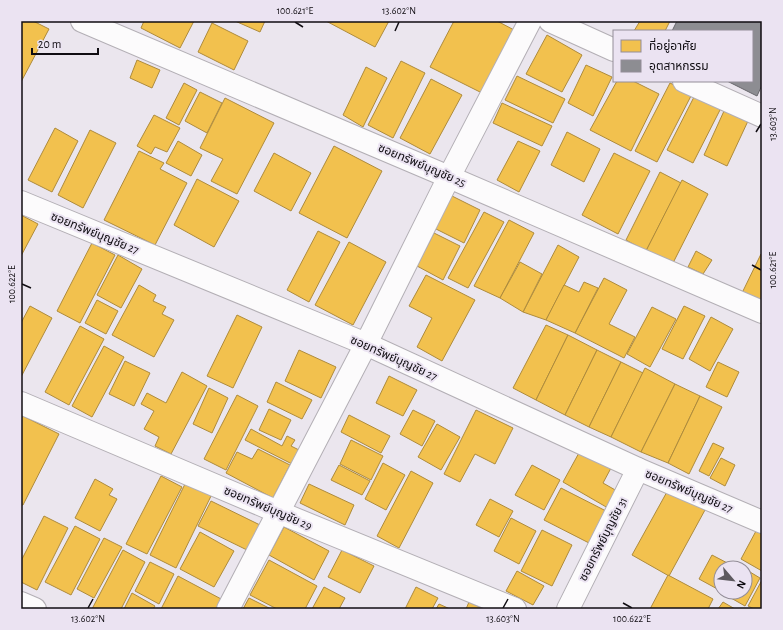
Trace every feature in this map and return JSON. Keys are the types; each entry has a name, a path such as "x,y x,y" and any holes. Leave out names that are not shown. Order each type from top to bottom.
{"street":[{"name":"ซอยทรัพย์บุญชัย 25","path":"82,21 762,312"},
{"path":"228,609 366,344 449,177 530,21"},
{"path":"550,21 613,50"},
{"path":"686,82 762,116"},
{"name":"ซอยทรัพย์บุญชัย 27","path":"21,202 366,344 638,469 762,522"},
{"name":"ซอยทรัพย์บุญชัย 29","path":"21,403 278,512 515,609"},
{"name":"ซอยทรัพย์บุญชัย 31","path":"568,609 638,469"},
{"path":"21,603 35,609"}],"building: ที่อยู่อาศัย":[{"path":"21,21 33,21 49,29 21,82"},
{"path":"144,21 194,21 180,48 141,28"},
{"path":"235,21 265,21 260,32"},
{"path":"326,21 389,21 375,47"},
{"path":"454,21 497,21 516,31 484,94 430,67"},
{"path":"640,21 670,21 666,30 635,30"},
{"path":"212,23 248,41 234,70 198,52"},
{"path":"547,35 582,55 562,92 526,74"},
{"path":"137,60 160,70 152,88 130,78"},
{"path":"401,61 425,73 393,138 368,125"},
{"path":"586,65 612,77 593,116 568,103"},
{"path":"366,67 387,78 363,127 343,115"},
{"path":"517,76 565,99 553,123 505,100"},
{"path":"431,79 462,95 430,154 400,138"},
{"path":"616,82 635,82 659,94 631,151 590,130"},
{"path":"184,83 197,90 179,125 166,118"},
{"path":"670,83 692,94 657,162 635,151"},
{"path":"200,92 222,103 207,133 185,121"},
{"path":"695,95 721,108 693,163 667,150"},
{"path":"225,98 274,123 237,194 211,181 223,159 200,148"},
{"path":"502,103 552,126 542,146 493,123"},
{"path":"724,111 748,121 727,166 704,155"},
{"path":"154,115 180,128 167,152 155,147 151,154 137,146"},
{"path":"55,128 78,141 52,192 28,180"},
{"path":"90,130 116,143 83,208 58,195"},
{"path":"567,132 600,149 584,182 551,165"},
{"path":"178,141 202,155 191,176 166,163"},
{"path":"518,141 540,151 519,192 497,180"},
{"path":"334,146 382,171 347,238 299,213"},
{"path":"139,151 164,163 160,169 187,183 155,245 104,220"},
{"path":"274,153 311,173 291,211 254,191"},
{"path":"614,153 650,171 618,234 582,215"},
{"path":"660,172 681,183 646,251 626,240"},
{"path":"197,179 239,201 214,247 174,225"},
{"path":"682,180 708,194 673,263 646,251"},
{"path":"450,195 480,210 464,243 434,228"},
{"path":"484,212 504,222 468,288 448,278"},
{"path":"21,215 38,224 21,256"},
{"path":"509,220 534,233 500,298 474,286"},
{"path":"318,231 340,242 309,302 287,290"},
{"path":"434,233 460,246 443,280 417,266"},
{"path":"349,242 386,262 353,325 315,305"},
{"path":"92,243 115,255 80,323 57,311"},
{"path":"558,245 579,257 546,320 523,312"},
{"path":"696,251 712,260 703,274 688,267"},
{"path":"761,254 762,300 760,303 742,293"},
{"path":"118,255 142,269 121,308 97,295"},
{"path":"520,262 542,274 523,312 500,298"},
{"path":"426,275 475,300 442,361 417,347 432,318 409,306"},
{"path":"604,278 627,290 609,324 635,337 624,358 575,333"},
{"path":"584,282 598,288 575,333 546,320 564,285 579,292"},
{"path":"139,285 156,295 153,301 166,307 162,314 174,320 154,357 112,335"},
{"path":"97,300 118,311 106,334 85,323"},
{"path":"30,306 52,318 21,377 21,323"},
{"path":"684,306 705,316 683,359 662,349"},
{"path":"652,307 676,319 650,367 627,354"},
{"path":"237,315 262,327 233,388 207,376"},
{"path":"711,317 733,329 710,371 689,359"},
{"path":"546,325 568,335 536,400 513,388"},
{"path":"80,326 104,339 69,405 45,392"},
{"path":"568,335 597,350 565,415 536,400"},
{"path":"104,346 124,357 92,417 72,406"},
{"path":"299,350 336,367 321,398 285,381"},
{"path":"597,350 621,362 589,427 565,415"},
{"path":"125,361 150,373 134,406 109,394"},
{"path":"621,362 643,373 611,437 589,427"},
{"path":"718,362 739,372 727,397 706,387"},
{"path":"645,368 675,384 641,452 611,437"},
{"path":"182,372 207,386 171,454 155,446 159,437 144,429 154,411 141,404 147,393 166,403"},
{"path":"389,376 417,390 403,416 376,403"},
{"path":"276,382 312,400 302,419 267,402"},
{"path":"675,384 700,396 668,463 641,452"},
{"path":"209,388 228,398 212,433 193,424"},
{"path":"237,395 258,406 226,470 204,459"},
{"path":"700,396 722,407 689,474 668,463"},
{"path":"269,409 291,420 281,440 259,430"},
{"path":"413,410 435,421 422,446 400,434"},
{"path":"476,410 513,428 495,464 475,454 460,482 444,474"},
{"path":"349,415 390,436 381,453 341,432"},
{"path":"23,416 59,434 23,505 21,505 21,419"},
{"path":"437,424 460,437 441,470 418,457"},
{"path":"251,429 282,446 287,436 295,440 291,446 299,450 292,464 245,440"},
{"path":"351,440 383,456 371,480 340,464"},
{"path":"713,443 724,448 709,476 699,471"},
{"path":"258,449 290,465 273,498 226,473 237,452 252,459"},
{"path":"580,451 611,468 603,483 617,491 608,508 563,482"},
{"path":"721,458 735,465 725,486 710,478"},
{"path":"383,463 405,475 386,510 365,499"},
{"path":"339,465 370,481 362,495 331,480"},
{"path":"532,465 560,480 544,510 515,495"},
{"path":"411,471 433,483 399,548 377,536"},
{"path":"161,476 182,487 147,554 126,544"},
{"path":"95,479 113,489 109,495 117,499 100,531 75,518"},
{"path":"186,482 212,494 176,568 150,555"},
{"path":"309,484 354,505 345,525 300,503"},
{"path":"561,488 608,512 591,544 544,520"},
{"path":"668,490 705,510 669,576 632,555"},
{"path":"490,499 513,511 499,537 476,525"},
{"path":"211,501 260,525 247,550 198,526"},
{"path":"44,516 68,528 37,590 21,582 21,561"},
{"path":"511,518 536,531 519,564 494,551"},
{"path":"75,526 100,539 71,595 45,582"},
{"path":"284,527 329,551 314,580 269,555"},
{"path":"542,530 572,545 552,586 521,571"},
{"path":"756,531 762,534 762,571 753,566 753,560 741,559"},
{"path":"200,532 234,551 214,587 180,569"},
{"path":"104,538 122,547 94,598 77,589"},
{"path":"123,550 145,562 121,609 92,609"},
{"path":"342,550 374,566 360,593 328,577"},
{"path":"712,555 722,560 713,560 713,587 699,579"},
{"path":"269,560 317,586 305,609 277,609 250,595"},
{"path":"150,562 174,574 159,604 135,591"},
{"path":"517,571 544,586 533,605 506,591"},
{"path":"753,574 760,578 753,591"},
{"path":"668,575 713,599 708,609 650,609"},
{"path":"178,576 223,600 219,609 161,609"},
{"path":"762,580 762,609 754,609 748,606 751,600 753,600 753,597"},
{"path":"324,587 345,598 339,609 312,609"},
{"path":"416,587 438,598 432,609 405,609"},
{"path":"132,593 155,606 153,609 124,609"},
{"path":"249,598 271,609 243,609"},
{"path":"734,600 748,600 745,606"},
{"path":"469,602 484,609 466,609"},
{"path":"723,602 735,609 718,609"},
{"path":"439,604 450,609 436,609"}],"building: อุตสาหกรรม":[{"path":"677,21 762,21 762,85 757,96 729,82 753,82 753,30 672,30"}]}
